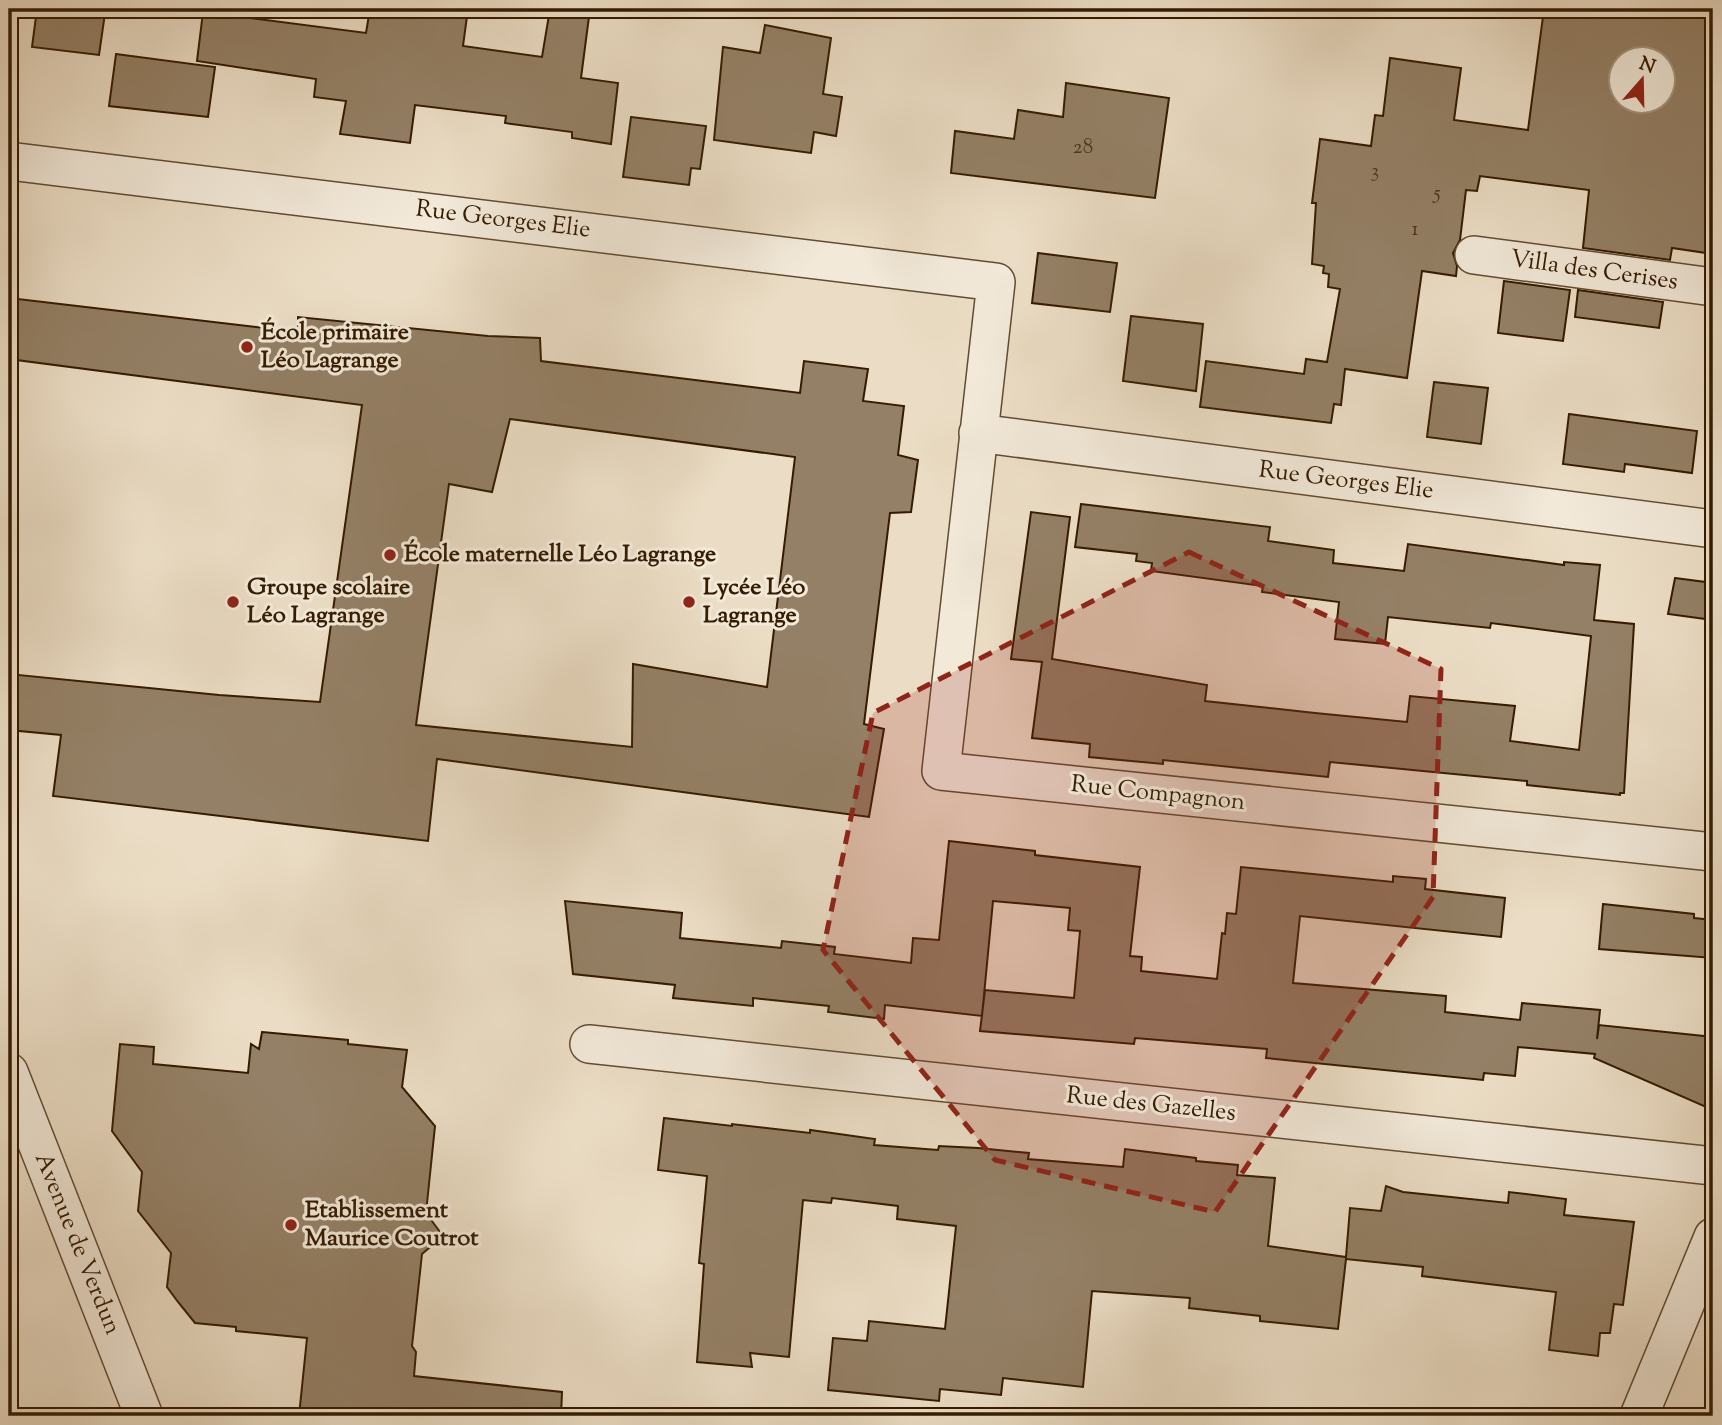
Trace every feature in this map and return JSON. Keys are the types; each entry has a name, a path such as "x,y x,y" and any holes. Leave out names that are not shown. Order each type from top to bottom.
{"street":[{"name":"Rue Georges Elie","path":"9,161 996,282 978,433 1713,529"},
{"name":"Villa des Cerises","path":"1474,255 1713,287"},
{"name":"Rue Compagnon","path":"978,433 941,771 1713,852"},
{"name":"Rue des Gazelles","path":"589,1044 1713,1166"},
{"name":"Avenue de Verdun","path":"9,1072 144,1416"},
{"path":"1639,1416 1713,1237"}],"highlighted area":[{"path":"1189,552 1441,669 1433,897 1215,1212 995,1160 823,950 873,713"}],"building":[{"path":"37,9 74,9 105,13 99,55 32,47"},
{"path":"370,9 468,9 463,46 542,57 550,9 590,9 581,78 618,83 611,144 572,138 572,132 505,123 506,116 415,105 410,143 340,134 346,101 314,97 316,79 197,61 203,12 366,33"},
{"path":"1544,9 1713,9 1713,254 1672,248 1670,260 1583,248 1589,190 1480,176 1477,191 1466,190 1460,240 1453,253 1457,266 1456,276 1422,271 1407,378 1345,369 1341,405 1334,404 1331,423 1200,407 1206,361 1304,374 1306,359 1327,362 1340,289 1328,287 1329,274 1323,273 1324,266 1312,264 1316,203 1312,203 1320,139 1371,146 1375,115 1383,116 1390,58 1461,68 1454,120 1528,130"},
{"path":"765,25 831,38 823,94 842,97 836,136 814,132 811,153 714,140 723,47 760,53"},
{"path":"116,54 215,67 208,117 109,106"},
{"path":"1066,83 1169,98 1155,198 951,173 955,131 1014,139 1018,110 1063,117"},
{"path":"631,117 706,126 700,169 691,168 689,185 623,177"},
{"path":"1038,253 1117,263 1110,312 1032,303"},
{"path":"1504,281 1570,290 1563,341 1498,333"},
{"path":"1578,290 1663,302 1659,328 1575,317"},
{"path":"9,298 298,332 298,317 488,336 540,338 541,361 800,393 804,361 868,369 863,401 904,406 898,455 918,460 911,512 890,513 864,724 884,729 869,817 437,759 428,841 53,796 61,735 9,730 9,674 320,702 362,405 9,359","holes":["510,419 795,457 767,687 633,664 632,747 416,725 449,484 492,492"]},
{"path":"1131,316 1203,324 1196,391 1123,381"},
{"path":"1434,382 1488,388 1481,444 1427,437"},
{"path":"1569,414 1697,431 1692,473 1625,464 1624,472 1563,464"},
{"path":"1081,504 1270,527 1268,541 1334,550 1333,563 1404,571 1408,544 1564,565 1564,562 1600,565 1594,620 1634,624 1624,793 1620,795 1527,785 1527,781 1330,762 1328,777 1163,760 1163,764 1089,757 1090,744 1032,738 1042,662 1011,659 1031,512 1070,517 1052,659 1207,685 1205,701 1315,713 1407,722 1410,696 1515,706 1510,741 1579,750 1591,636 1491,623 1490,628 1388,617 1385,644 1335,639 1339,602 1262,592 1263,586 1151,571 1152,563 1136,561 1137,554 1075,547"},
{"path":"1675,578 1713,583 1713,620 1668,614"},
{"path":"949,841 1035,851 1035,855 1140,867 1130,956 1142,957 1141,971 1217,979 1227,913 1236,914 1241,867 1393,882 1393,876 1426,879 1425,889 1505,898 1501,937 1300,916 1293,983 1446,996 1445,1012 1520,1020 1522,1003 1600,1010 1597,1039 1599,1025 1713,1037 1713,1110 1594,1058 1595,1054 1518,1047 1515,1076 1484,1073 1483,1080 1266,1058 1267,1049 1135,1038 1134,1044 980,1031 982,1016 885,1005 884,1019 828,1012 829,1006 753,998 753,1006 673,998 675,985 573,974 565,901 682,913 680,938 781,948 782,941 835,947 834,954 911,963 913,938 939,940","holes":["993,901 1070,908 1068,930 1080,931 1074,998 985,990 983,1010"]},
{"path":"1603,904 1694,914 1694,918 1713,920 1713,958 1599,949"},
{"name":"Etablissement Maurice Coutrot","path":"262,1032 348,1040 348,1044 407,1050 402,1087 435,1126 426,1213 443,1236 422,1254 412,1346 416,1352 414,1376 562,1392 561,1416 299,1416 307,1338 236,1331 236,1327 195,1323 178,1302 167,1287 171,1253 138,1211 142,1172 112,1131 120,1044 154,1047 153,1064 248,1073 251,1044 259,1049"},
{"path":"664,1118 810,1133 810,1130 875,1139 874,1145 938,1150 939,1146 978,1148 1029,1153 1028,1159 1123,1167 1125,1149 1238,1165 1237,1175 1275,1178 1268,1246 1346,1257 1350,1208 1381,1211 1386,1186 1403,1192 1508,1203 1509,1192 1566,1199 1564,1215 1634,1222 1623,1305 1614,1304 1610,1333 1600,1333 1598,1356 1549,1350 1556,1292 1422,1276 1423,1267 1346,1259 1338,1329 1260,1321 1260,1316 1189,1308 1190,1298 1092,1291 1083,1387 1003,1378 1001,1395 940,1389 939,1401 828,1390 833,1338 867,1341 869,1321 945,1329 956,1226 897,1219 898,1206 832,1198 831,1203 803,1200 789,1357 750,1353 752,1367 697,1362 704,1264 699,1263 707,1176 658,1170"}],"place":[{"name":"École primaire Léo Lagrange","path":"247,347"},
{"name":"École maternelle Léo Lagrange","path":"390,555"},
{"name":"Groupe scolaire Léo Lagrange","path":"233,602"},
{"name":"Lycée Léo Lagrange","path":"689,602"},
{"name":"Etablissement Maurice Coutrot","path":"291,1225"}]}
